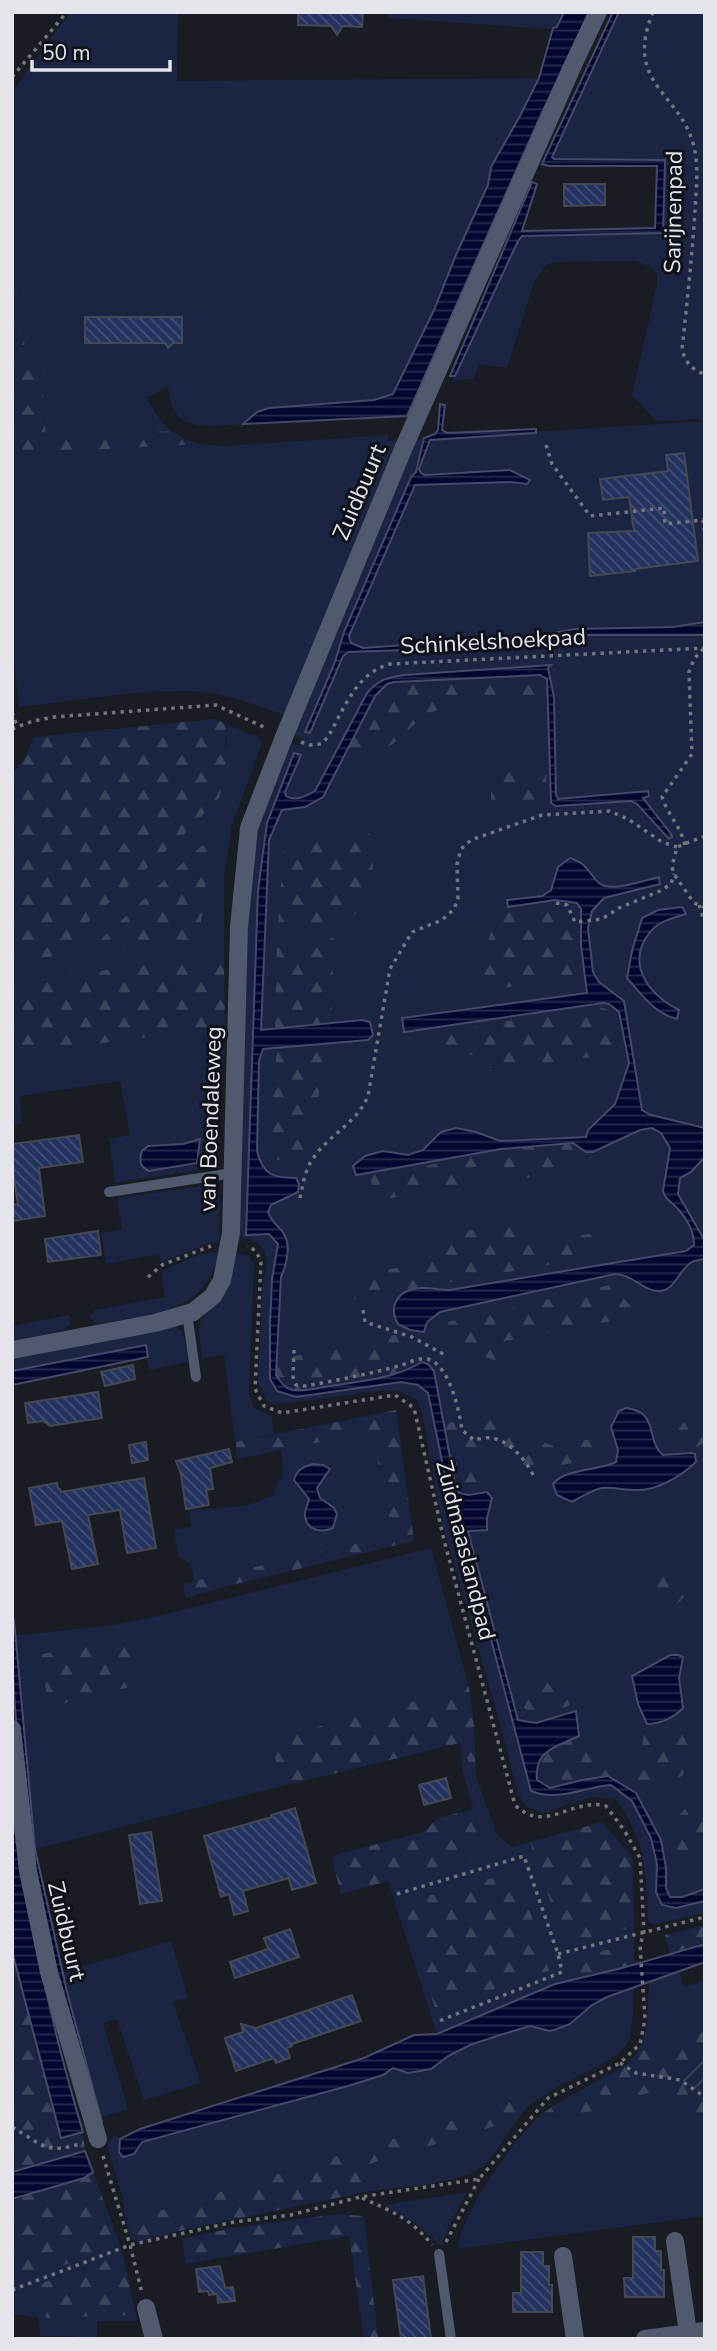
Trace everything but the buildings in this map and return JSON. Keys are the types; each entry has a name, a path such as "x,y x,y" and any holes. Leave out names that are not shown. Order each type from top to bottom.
{"street":[{"name":"Zuidbuurt","path":"284,737 411,429 598,12"},
{"name":"van Boendaleweg","path":"12,1350 155,1323 193,1312 213,1296 222,1280 231,1233 240,927 249,828 284,737"},
{"name":"Zuidbuurt","path":"12,1729 28,1871 49,1972 98,2139"},
{"path":"645,2339 696,2332 675,2241"},
{"path":"563,2256 575,2339"},
{"path":"146,2308 154,2339"}],"lane":[{"path":"109,1192 233,1173"},
{"path":"187,1313 197,1377"},
{"path":"439,2254 452,2339"}],"path":[{"path":"12,78 67,12"},
{"name":"Sarijnenpad","path":"653,12 645,46 646,66 655,86 691,132 695,151 697,175 691,270 682,349 684,360 691,368 705,374"},
{"path":"546,445 552,464 590,516 664,508 665,524 703,520 705,534"},
{"path":"685,845 682,831 666,808 662,797 692,754 690,672 694,659 704,648"},
{"name":"Schinkelshoekpad","path":"284,737 310,745 321,744 328,737 360,681 373,670 390,664 704,648"},
{"path":"12,712 14,728 43,719 74,715 216,705 284,737"},
{"path":"300,1198 305,1173 314,1157 358,1115 368,1096 390,969 412,932 442,920 454,909 458,900 457,864 461,849 471,840 542,815 609,811 628,819 662,842 677,847 705,836"},
{"path":"677,847 672,867 674,874 694,904 705,907"},
{"path":"556,903 567,905 575,922 602,919 619,908 660,891 671,884 674,874"},
{"path":"699,905 705,923"},
{"path":"148,1277 162,1265 208,1247 229,1245"},
{"name":"Zuidmaaslandpad","path":"229,1245 246,1246 256,1251 261,1262 255,1389 264,1406 282,1413 395,1395 414,1408 444,1540 514,1805 525,1815 541,1819 593,1802 606,1806 640,1858 644,1932"},
{"path":"363,1310 365,1322 412,1337 445,1354"},
{"path":"293,1350 293,1377 296,1385 306,1386 429,1359 442,1369 451,1388 459,1410 462,1430 474,1440 490,1437 508,1444 530,1468 534,1477"},
{"path":"397,1894 524,1856 558,1954 562,1972 439,2021"},
{"path":"558,1954 705,1917"},
{"path":"360,2197 400,2214 421,2231 439,2254 479,2179 548,2098 620,2063 640,2044 645,2019 640,1945 644,1932"},
{"path":"620,2063 636,2073 680,2080 705,2097"},
{"path":"12,2127 36,2144 61,2150 98,2139 146,2308"},
{"path":"12,2290 130,2245 234,2222 290,2215 360,2197 479,2179"}],"green space":[{"path":"70,12 178,12 177,81 539,78 491,167 488,185 434,310 393,395 374,400 269,408 257,412 243,424 205,426 186,422 179,417 173,409 168,386 147,398 161,420 172,431 46,438 40,364 26,364 19,274 12,274 12,92"},
{"path":"388,12 564,12 557,27 550,29 388,18"},
{"path":"619,12 705,12 705,419 656,421 632,395 657,285 657,275 653,268 636,261 554,262 546,265 534,282 507,368 479,364 474,378 452,381 522,236 662,232 665,160 552,157"},
{"path":"12,274 19,274 26,363 40,364 46,437 172,431 188,441 201,444 12,454"},
{"path":"705,421 705,1913 652,1924 648,1920 645,1871 639,1841 615,1799 591,1797 543,1813 527,1807 518,1795 442,1522 423,1417 417,1400 401,1392 385,1390 274,1405 267,1402 258,1382 262,1290 267,1261 258,1243 237,1235 249,891 254,838 290,742 299,746 303,739 292,733 297,719 229,697 186,691 123,694 19,707 12,637 12,454 201,444 225,446 389,435 387,441"},
{"path":"540,675 547,679 547,699 515,703 490,700 455,703 425,715 393,744 367,757 344,758 375,696 387,684"},
{"path":"215,719 226,724 225,774 219,798 181,837 90,920 57,956 12,961 12,774 26,756 34,737"},
{"path":"226,724 258,737 262,743 232,825 224,878 224,955 12,982 12,961 57,955 90,920 227,745"},
{"path":"546,764 547,802 496,805 491,800 491,771 497,768"},
{"path":"370,833 373,882 370,897 362,908 338,921 280,927 284,844 290,838"},
{"path":"211,842 199,939 93,950 96,944"},
{"path":"552,904 575,943 578,977 482,991 477,973 498,912"},
{"path":"334,938 331,1022 275,1029 277,944"},
{"path":"224,955 225,1027 12,1055 12,982"},
{"path":"595,1006 610,1010 615,1053 503,1071 483,1071 475,1056 443,1048 439,1043 446,1032"},
{"path":"225,1027 219,1161 212,1168 115,1183 109,1139 130,1135 120,1081 20,1096 22,1123 12,1125 12,1055","holes":["200,1139 197,1163 174,1167 142,1167 140,1162 142,1151 149,1146 183,1144"]},
{"path":"329,1043 313,1122 299,1165 267,1157 277,1048"},
{"path":"571,1138 575,1169 515,1180 502,1166 486,1163 471,1169 461,1185 376,1201 369,1173 414,1169 501,1149"},
{"path":"215,1184 220,1190 219,1243 208,1244 161,1262 159,1254 106,1264 101,1233 122,1229 117,1198"},
{"path":"511,1226 534,1241 597,1233 600,1256 347,1300 346,1277 418,1263 438,1254 452,1239 465,1232"},
{"path":"219,1251 212,1272 202,1288 174,1307 157,1313 98,1324 91,1319 90,1316 95,1310 165,1297 161,1271 198,1255"},
{"path":"236,1253 248,1256 254,1264 249,1393 254,1408 272,1416 274,1434 235,1442 224,1355 202,1358 199,1334 201,1319 217,1301"},
{"path":"610,1285 631,1306 627,1318 505,1341 507,1361 502,1363 469,1351 450,1336 448,1322"},
{"path":"69,1315 71,1324 63,1330 12,1341 12,1326"},
{"path":"165,1327 176,1327 183,1332 188,1362 149,1370 145,1345 12,1371 12,1359"},
{"path":"396,1335 411,1368 399,1373 309,1390 288,1389 281,1384 278,1377 276,1360"},
{"path":"396,1410 414,1541 186,1598 183,1589 185,1584 194,1581 393,1535 370,1432 237,1459 236,1442"},
{"path":"705,1412 705,1442 690,1451 677,1445 674,1440 682,1425 694,1415"},
{"path":"499,1417 507,1432 554,1446 582,1440 598,1440 605,1452 589,1460 529,1471 516,1463 487,1454 480,1460 489,1490 468,1495 459,1493 443,1423"},
{"path":"370,1432 393,1535 194,1581 191,1564 178,1556 174,1529 191,1527 189,1510 246,1506 272,1496 283,1474 281,1450"},
{"path":"431,1548 469,1687 271,1739 283,1786 35,1849 12,1674 12,1636 113,1625 149,1618"},
{"path":"676,1570 689,1570 687,1591 675,1605 662,1611 650,1600 654,1579"},
{"path":"136,1635 137,1685 50,1707 38,1655"},
{"path":"569,1675 575,1677 579,1686 575,1698 568,1706 534,1711 527,1710 520,1701 524,1688 544,1679"},
{"path":"469,1687 476,1777 460,1743 283,1786 270,1739"},
{"path":"669,1727 682,1734 691,1751 689,1763 682,1776 636,1793 608,1776 550,1788 537,1780 539,1762 543,1756 579,1736 589,1753 629,1765 639,1761 644,1734 657,1728"},
{"path":"461,1743 497,1835 512,1847 530,1842 565,1944 634,1927 634,1942 572,1960 579,1980 555,1985 437,2034 388,1881 486,1854 462,1769"},
{"path":"705,1801 705,1854 691,1863 686,1878 670,1845 671,1829 675,1819 688,1806"},
{"path":"473,1809 486,1854 341,1894 332,1860 335,1855 423,1832 438,1818"},
{"path":"602,1822 631,1855 634,1927 565,1944 530,1842"},
{"path":"517,1871 549,1971 435,2008 403,1903"},
{"path":"705,1925 705,1944 670,1954 665,1935"},
{"path":"171,1941 188,1997 173,2002 201,2083 144,2100 117,2019 103,2023 128,2109 99,2118 59,1973"},
{"path":"634,1942 634,1965 579,1980 571,1960"},
{"path":"12,1951 61,2138 83,2132 85,2151 12,2172"},
{"path":"679,1971 684,1987 705,1980 705,2030 638,2052 647,2025 649,1982"},
{"path":"634,1987 632,2025 626,2045 609,2060 554,2089 126,2221 123,2199 107,2145 114,2135 120,2139 119,2152 134,2154 142,2142 348,2086 383,2075 393,2068 408,2073 430,2069 470,2045 530,2026 550,2031 557,2029 570,2024 592,2005"},
{"path":"705,2030 705,2061 679,2069 677,2077 705,2096 705,2139 654,2091 583,2114 539,2116 626,2065 638,2052"},
{"path":"705,2061 705,2096 676,2077 679,2069"},
{"path":"554,2089 528,2106 518,2119 366,2165 365,2192 174,2232 140,2242 131,2238 126,2221"},
{"path":"654,2090 705,2139 705,2216 457,2249 469,2214 490,2178 514,2144 539,2116 583,2114"},
{"path":"518,2119 492,2157 472,2173 443,2181 365,2192 366,2165"},
{"path":"93,2172 120,2245 42,2273 12,2278 12,2199 84,2178"},
{"path":"467,2192 447,2230 442,2246 415,2223 384,2205"},
{"path":"338,2214 364,2216 378,2339 364,2339 349,2236 185,2264 182,2239 232,2228"},
{"path":"120,2245 123,2255 36,2285 46,2318 136,2315 136,2321 97,2321 97,2339 75,2339 74,2336 40,2336 38,2318 12,2314 12,2278 42,2273"},
{"path":"123,2255 136,2315 46,2318 36,2285"}],"shaded area":[{"path":"564,12 589,12 407,416 243,424 257,412 269,408 374,400 393,394 434,310 488,185 491,167 539,78 553,28 557,27"},
{"path":"613,12 619,12 552,157 665,160 663,233 522,236 455,376 450,376 532,182 537,184 522,231 655,228 657,166 542,164"},
{"path":"440,404 445,405 442,430 447,433 536,429 536,433 430,440 419,469 421,473 425,475 510,470 530,480 527,484 511,482 415,485 349,636 351,643 363,648 542,635 575,629 673,627 705,622 705,635 577,635 542,645 349,652 343,656 310,733 305,732 335,662 344,632 411,477 416,472 424,438 438,430"},
{"path":"551,665 548,668 554,697 558,799 648,791 649,796 643,798 672,837 669,839 637,804 631,801 556,806 551,803 547,679 540,675 387,684 375,696 323,797 305,807 282,810 269,840 261,1030 362,1020 370,1022 373,1035 368,1040 263,1049 259,1061 259,1159 270,1174 296,1178 299,1184 298,1192 271,1205 268,1212 285,1236 288,1247 281,1277 276,1375 287,1388 301,1390 377,1378 422,1362 434,1371 455,1484 459,1493 468,1495 487,1492 492,1498 487,1530 468,1531 518,1720 536,1723 576,1711 579,1736 543,1756 537,1770 537,1780 550,1788 608,1776 636,1793 661,1840 666,1888 670,1897 682,1897 705,1889 705,1901 676,1908 662,1905 656,1892 657,1864 651,1838 632,1801 611,1785 551,1795 531,1791 464,1537 454,1519 428,1393 418,1385 401,1382 296,1397 277,1391 270,1379 270,1323 272,1279 278,1244 269,1234 246,1235 258,890 267,823 294,753 301,755 285,792 290,798 305,796 315,791 367,693 379,682 404,675"},
{"path":"570,858 585,866 604,886 619,886 659,877 660,884 604,898 592,911 588,928 593,972 599,982 624,1001 642,1110 651,1115 705,1128 705,1157 691,1172 680,1178 678,1194 705,1241 705,1259 691,1263 669,1287 661,1291 615,1274 440,1312 427,1322 424,1332 410,1330 398,1324 394,1313 398,1298 407,1291 427,1288 449,1290 686,1251 694,1245 687,1221 664,1194 670,1148 661,1133 652,1128 640,1130 593,1152 586,1152 573,1143 501,1149 356,1175 353,1166 365,1156 383,1151 408,1155 423,1150 441,1132 456,1128 500,1141 586,1137 588,1130 615,1104 629,1063 619,1012 609,1004 404,1032 402,1018 587,993 581,945 581,909 577,903 555,900 508,907 507,900 542,896 551,890 558,867"},
{"path":"682,907 686,914 667,920 654,928 643,943 640,955 644,977 658,996 679,1010 677,1019 655,1008 627,978 642,918 658,910"},
{"path":"200,1139 197,1163 149,1171 141,1163 142,1151 148,1146 183,1144"},
{"path":"146,1345 148,1357 12,1385 12,1371"},
{"path":"626,1408 644,1415 654,1442 663,1455 691,1453 695,1454 696,1462 676,1477 644,1490 602,1488 572,1502 557,1495 553,1484 566,1475 616,1462 618,1450 611,1427 619,1411"},
{"path":"313,1464 330,1469 317,1488 320,1498 334,1508 337,1514 333,1528 329,1530 316,1530 306,1521 309,1499 294,1480 301,1469"},
{"path":"14,1620 35,1849 68,1996 102,2122 99,2124 64,2003 32,1851 15,1713"},
{"path":"670,1655 683,1657 679,1678 683,1708 667,1719 647,1724 638,1704 632,1676"},
{"path":"12,1810 42,1972 83,2132 61,2138 12,1951"},
{"path":"705,1944 705,1962 607,1997 592,2005 570,2024 557,2029 550,2031 530,2026 470,2045 448,2056 431,2069 408,2073 393,2068 383,2075 348,2086 142,2142 134,2154 123,2157 119,2152 120,2139 140,2129 364,2058 414,2035 437,2034 555,1984"},
{"path":"85,2151 93,2172 84,2178 12,2199 12,2172"}]}
